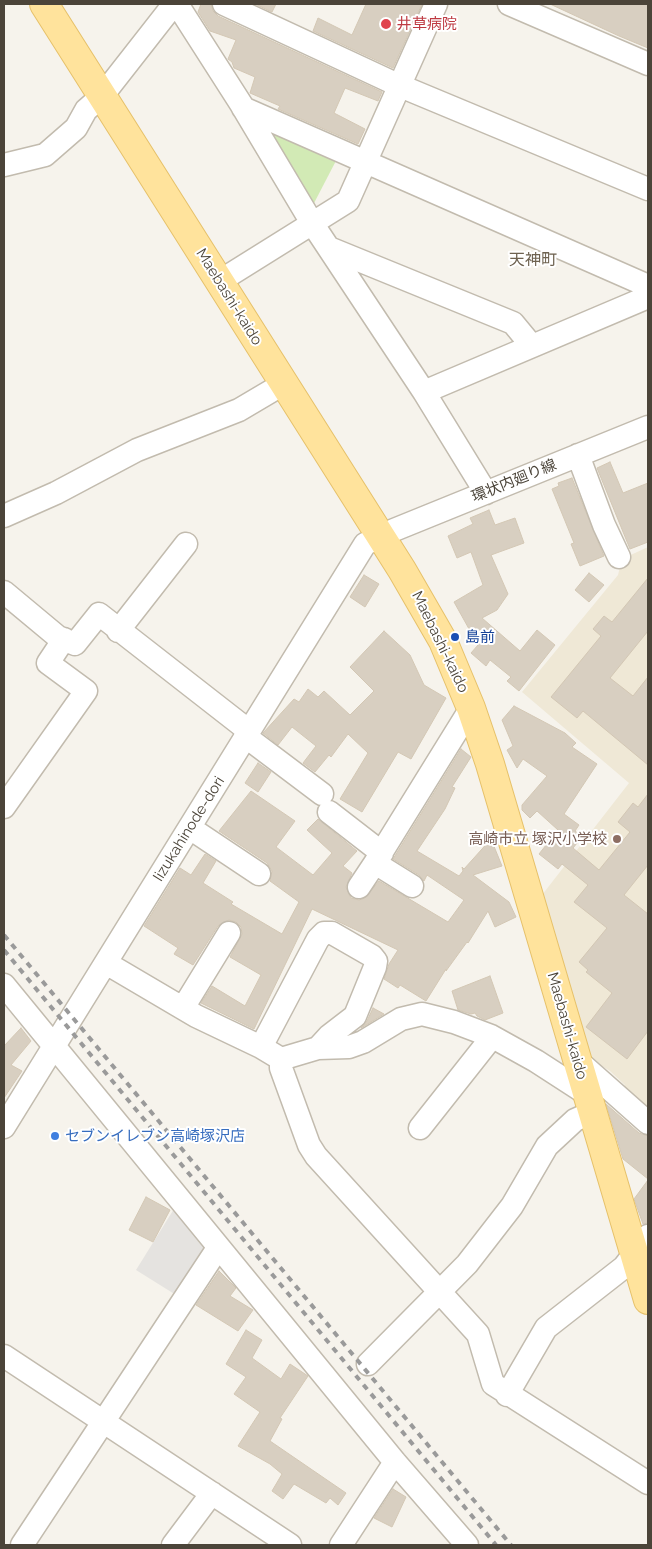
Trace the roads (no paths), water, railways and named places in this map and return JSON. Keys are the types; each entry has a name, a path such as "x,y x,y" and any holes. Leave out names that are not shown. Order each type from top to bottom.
{"main road":[{"name":"Maebashi-kaido","path":"44,4 434,624 471,708 490,764 590,1103 641,1245 648,1300"}],"street":[{"path":"4,165 45,155 76,128 86,110 102,96 175,4 243,108 312,223 424,392 486,494"},
{"path":"224,4 398,85 648,189"},
{"path":"220,281 348,201 367,162 398,85 436,4"},
{"path":"509,4 534,9 648,64"},
{"path":"243,108 648,286"},
{"path":"329,248 512,323 532,346"},
{"path":"424,392 648,297"},
{"path":"4,516 56,493 137,450 239,410 284,384"},
{"name":"環状内廻り線","path":"380,537 648,427"},
{"path":"578,455 604,525 619,557"},
{"name":"Iizukahinode-dori","path":"6,1119 106,963 365,544 380,537"},
{"path":"118,631 186,544"},
{"path":"4,592 64,639 76,644 99,614 247,734 325,803 378,858 412,886"},
{"path":"4,807 86,691 48,663 64,639"},
{"path":"359,888 471,708"},
{"path":"190,828 259,874"},
{"path":"183,1008 229,933"},
{"path":"262,1047 318,940 324,934 332,933 372,956 376,961 355,1016 329,1036 318,1048"},
{"path":"106,963 222,1030 262,1047 281,1060"},
{"path":"4,985 218,1248 395,1462 467,1545"},
{"path":"281,1060 318,1048 342,1048 356,1045 401,1018 414,1014 431,1015 492,1037 536,1061 590,1103 547,1146 512,1206 467,1264 368,1364"},
{"path":"420,1128 492,1037"},
{"path":"281,1060 281,1068 309,1145 316,1156 478,1334 493,1384 648,1483"},
{"path":"578,1061 648,1123"},
{"path":"508,1395 546,1328 624,1267 641,1245"},
{"path":"22,1545 218,1248"},
{"path":"4,1356 290,1545"},
{"path":"341,1545 395,1462"},
{"path":"174,1545 212,1493"}],"railway":[{"path":"4,935 511,1545"},
{"path":"4,950 496,1545"}],"place":[{"name":"井草病院","path":"386,24"},
{"name":"島前","path":"455,637"},
{"name":"高崎市立 塚沢小学校","path":"617,839"},
{"name":"セブンイレブン高崎塚沢店","path":"55,1136"}],"district":[{"name":"天神町","path":"533,260"}]}
